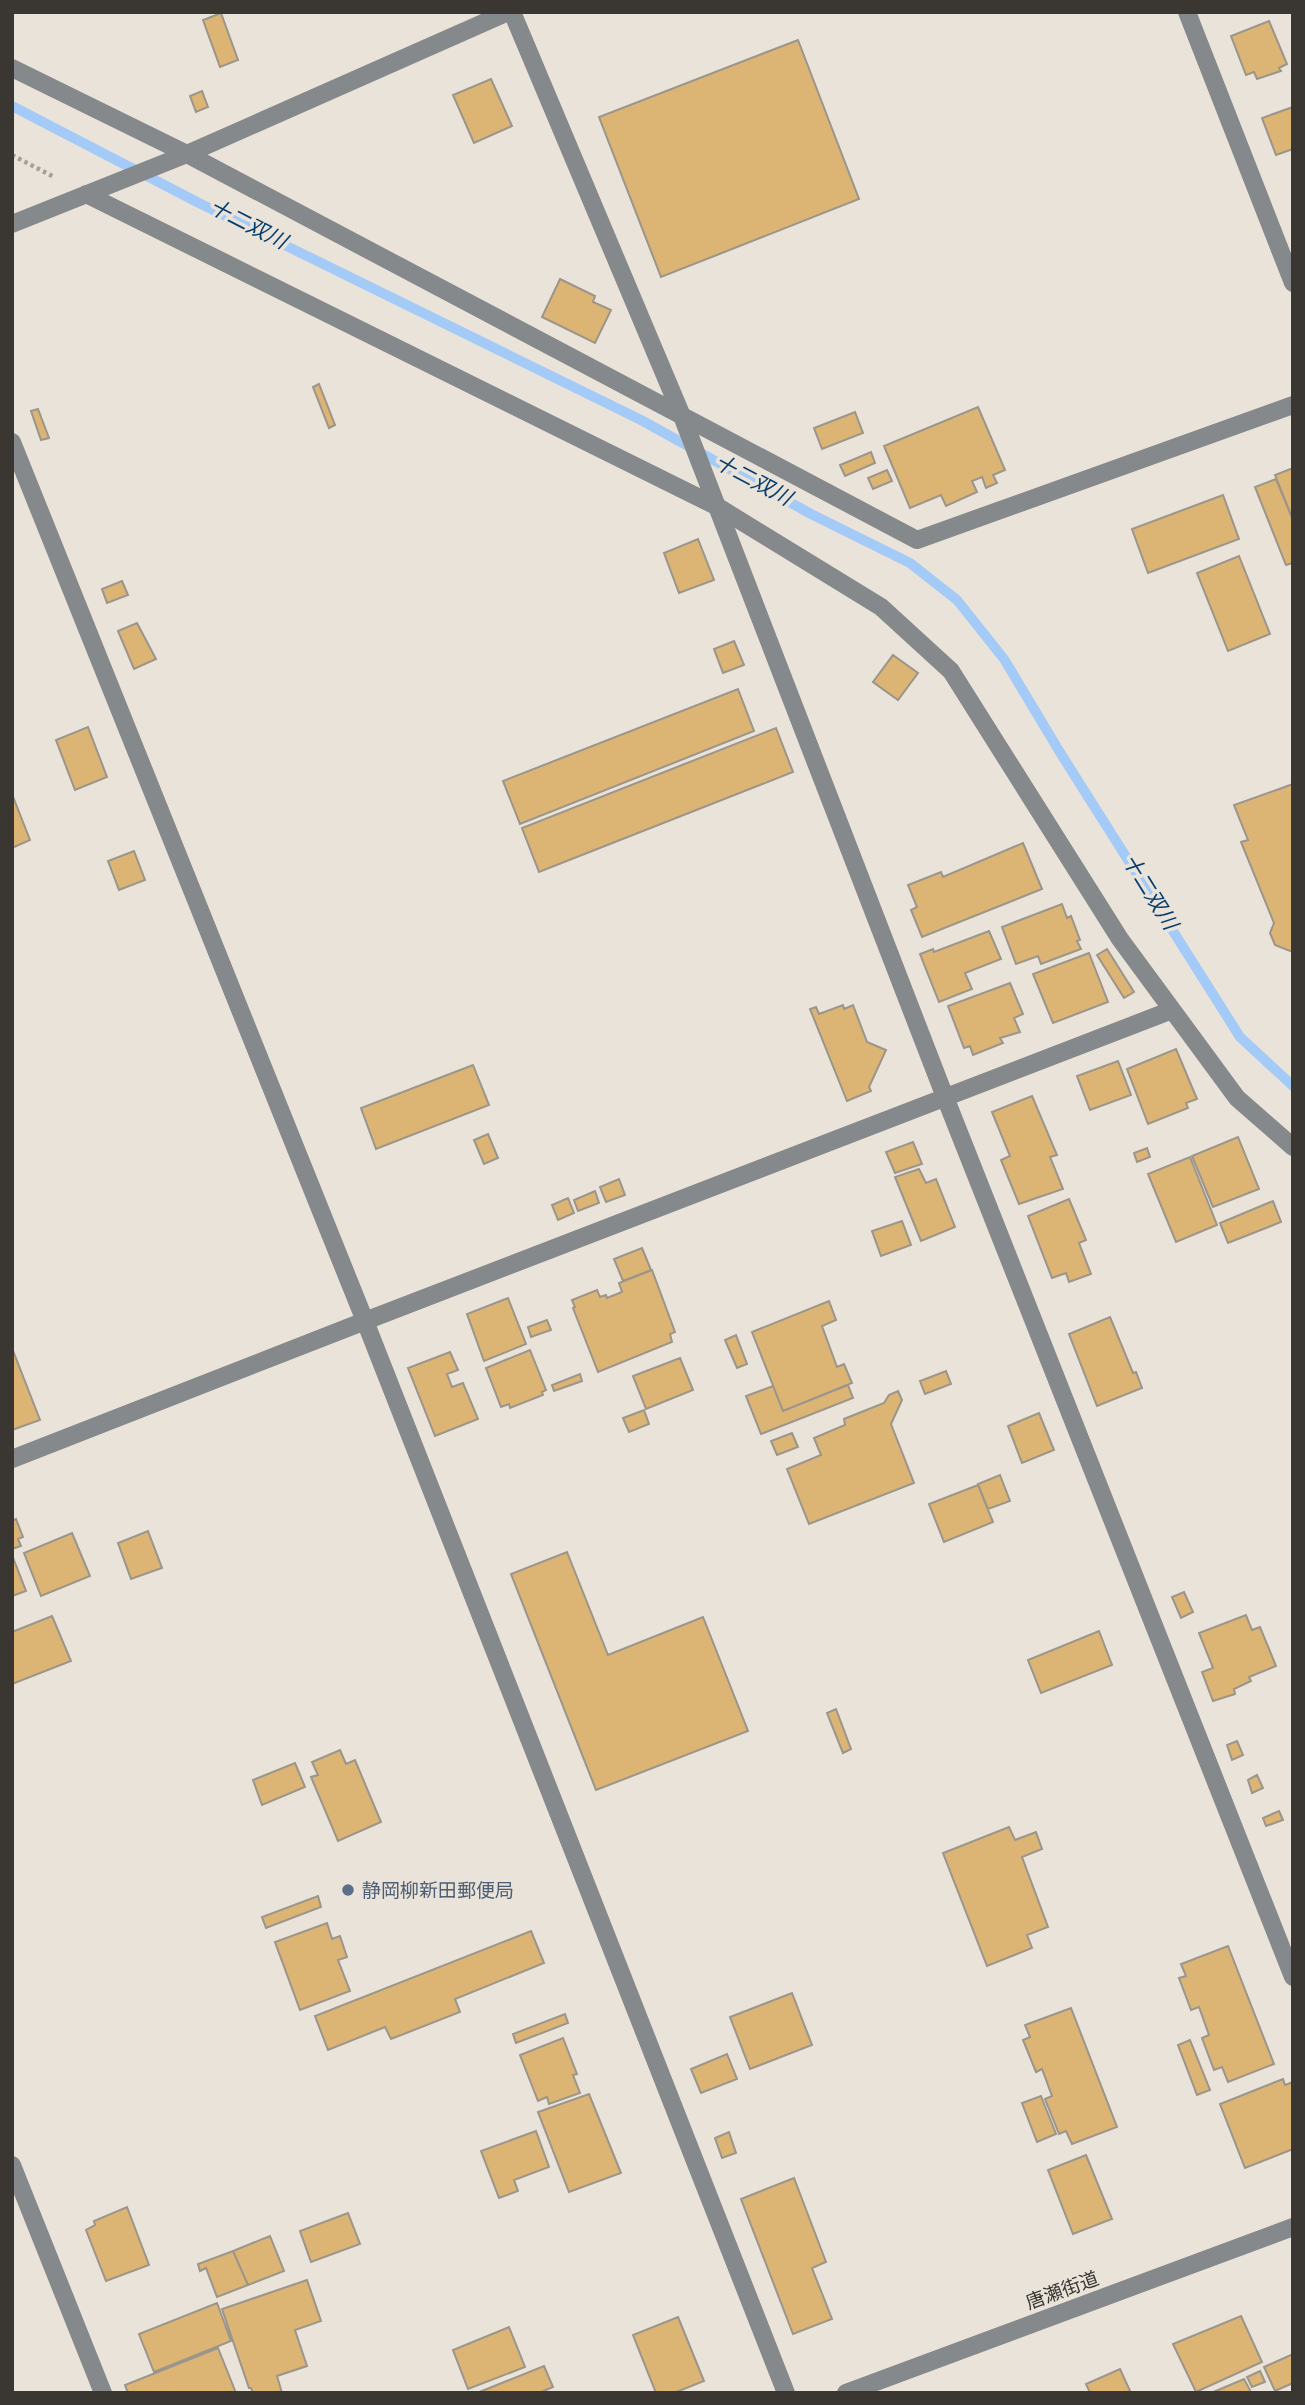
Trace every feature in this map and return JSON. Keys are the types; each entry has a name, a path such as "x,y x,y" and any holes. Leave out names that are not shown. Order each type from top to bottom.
{"street":[{"path":"12,224 187,154 510,12 682,416 945,1097 1293,1977"},
{"path":"1187,12 1293,283"},
{"path":"12,68 187,154 917,540 1293,405"},
{"path":"86,194 718,507 881,607 951,671 1120,939 1237,1098 1293,1147"},
{"path":"12,442 365,1321 786,2393"},
{"path":"12,1459 1172,1010"},
{"path":"12,2165 103,2393"},
{"name":"唐瀬街道","path":"846,2393 1293,2227"}],"path":[{"path":"12,155 86,194"}],"building":[{"path":"221,13 238,60 220,67 203,20"},
{"path":"1269,21 1287,64 1279,68 1281,71 1257,79 1254,72 1246,75 1231,36"},
{"path":"798,40 859,199 661,277 599,117"},
{"path":"491,79 512,126 474,143 453,95"},
{"path":"202,91 208,107 196,112 190,96"},
{"path":"1293,107 1293,149 1276,155 1262,118"},
{"path":"560,279 595,296 593,302 611,310 595,343 542,317"},
{"path":"319,384 335,425 329,428 313,387"},
{"path":"978,407 1005,470 993,475 997,483 986,488 982,477 972,481 977,492 946,506 941,495 910,508 884,446"},
{"path":"38,409 49,438 41,440 31,411"},
{"path":"855,412 863,433 822,449 814,428"},
{"path":"871,452 875,463 845,476 840,465"},
{"path":"1293,468 1293,520 1275,475"},
{"path":"887,470 892,481 873,489 868,478"},
{"path":"1276,479 1293,520 1293,563 1286,565 1255,487"},
{"path":"1223,495 1239,539 1148,573 1132,529"},
{"path":"698,539 714,580 679,593 664,553"},
{"path":"1239,556 1270,634 1228,651 1197,573"},
{"path":"122,581 128,595 107,603 102,589"},
{"path":"137,623 156,659 134,669 118,631"},
{"path":"734,641 744,665 723,673 714,649"},
{"path":"893,655 918,673 898,700 873,682"},
{"path":"738,689 754,731 520,824 503,781"},
{"path":"88,727 107,777 75,790 56,740"},
{"path":"776,728 793,772 539,872 522,828"},
{"path":"1293,784 1293,950 1290,951 1275,945 1270,933 1274,923 1241,842 1248,840 1234,805"},
{"path":"12,794 30,840 12,848"},
{"path":"1023,843 1042,889 922,937 911,910 917,907 908,885 941,872 943,877"},
{"path":"134,851 145,880 119,890 108,861"},
{"path":"1062,904 1067,918 1071,916 1081,949 1041,964 1038,956 1016,964 1002,927"},
{"path":"989,931 1001,959 965,973 972,989 939,1002 920,954 933,949 934,952"},
{"path":"1107,949 1134,992 1124,998 1097,955"},
{"path":"1089,953 1108,1002 1053,1023 1033,974"},
{"path":"1010,983 1023,1014 1014,1018 1020,1032 1000,1038 1003,1043 973,1055 970,1046 964,1048 948,1006"},
{"path":"843,1005 844,1009 853,1005 867,1042 886,1050 869,1087 871,1091 847,1101 810,1009 816,1007 819,1014"},
{"path":"1176,1049 1197,1099 1186,1103 1188,1108 1148,1124 1127,1069"},
{"path":"1118,1061 1131,1095 1090,1110 1077,1076"},
{"path":"473,1065 489,1105 376,1149 361,1108"},
{"path":"1032,1096 1057,1155 1050,1157 1063,1189 1019,1204 1001,1160 1010,1156 992,1112"},
{"path":"488,1134 498,1158 484,1164 474,1140"},
{"path":"1238,1137 1259,1189 1213,1207 1192,1156"},
{"path":"913,1142 922,1164 895,1173 886,1152"},
{"path":"1147,1148 1150,1157 1137,1162 1134,1153"},
{"path":"1190,1157 1217,1225 1176,1242 1148,1174"},
{"path":"919,1169 926,1183 936,1179 955,1227 921,1241 895,1177"},
{"path":"619,1179 625,1195 606,1202 600,1187"},
{"path":"595,1191 599,1203 578,1211 574,1200"},
{"path":"568,1198 574,1213 558,1220 552,1205"},
{"path":"1069,1199 1086,1240 1079,1243 1091,1274 1069,1282 1066,1273 1052,1278 1028,1216"},
{"path":"1273,1201 1281,1222 1228,1243 1220,1223"},
{"path":"902,1221 911,1245 881,1256 872,1231"},
{"path":"642,1248 651,1270 623,1281 614,1259"},
{"path":"652,1270 675,1332 670,1334 672,1342 598,1372 572,1300 597,1290 600,1297 606,1295 607,1298 622,1292 619,1283"},
{"path":"508,1298 526,1344 484,1361 467,1314"},
{"path":"829,1301 836,1320 822,1326 837,1367 844,1364 852,1383 783,1411 752,1332"},
{"path":"1110,1317 1142,1388 1097,1406 1069,1334"},
{"path":"547,1320 551,1330 531,1337 528,1327"},
{"path":"736,1335 747,1364 737,1368 725,1340"},
{"path":"12,1348 40,1420 12,1430"},
{"path":"530,1350 546,1390 542,1392 543,1395 510,1408 509,1404 501,1407 486,1368"},
{"path":"450,1352 458,1370 447,1374 452,1387 463,1383 478,1419 435,1436 408,1368"},
{"path":"680,1358 693,1390 646,1409 633,1376"},
{"path":"946,1371 951,1384 925,1394 920,1381"},
{"path":"580,1374 582,1381 554,1391 552,1385"},
{"path":"848,1385 853,1398 761,1434 746,1396 773,1386 783,1411"},
{"path":"898,1391 902,1400 891,1424 914,1483 809,1524 787,1469 821,1455 814,1438 845,1425 844,1419 884,1403 889,1395"},
{"path":"644,1410 649,1424 629,1432 623,1418"},
{"path":"1039,1413 1054,1450 1022,1463 1008,1426"},
{"path":"792,1433 798,1447 777,1455 771,1441"},
{"path":"1000,1475 1010,1501 988,1509 978,1484"},
{"path":"978,1485 993,1522 944,1542 929,1504"},
{"path":"16,1519 23,1537 18,1539 21,1546 12,1549 12,1521"},
{"path":"148,1531 162,1568 131,1579 118,1543"},
{"path":"72,1533 90,1576 41,1596 24,1553"},
{"path":"567,1552 608,1655 703,1617 748,1731 596,1790 511,1574"},
{"path":"12,1555 26,1591 12,1596"},
{"path":"1184,1592 1193,1612 1181,1618 1172,1597"},
{"path":"1246,1615 1252,1630 1260,1627 1276,1666 1249,1677 1251,1681 1234,1689 1235,1694 1213,1701 1202,1672 1213,1668 1199,1633"},
{"path":"52,1616 71,1661 12,1684 12,1632"},
{"path":"1099,1631 1112,1665 1041,1693 1028,1660"},
{"path":"836,1709 851,1749 843,1753 827,1713"},
{"path":"1237,1741 1243,1755 1232,1760 1227,1745"},
{"path":"340,1750 346,1764 355,1760 381,1822 338,1841 311,1777 318,1775 312,1762"},
{"path":"295,1763 305,1787 262,1805 253,1780"},
{"path":"1257,1775 1263,1788 1252,1793 1248,1780"},
{"path":"1279,1811 1283,1820 1266,1826 1263,1818"},
{"path":"1009,1827 1015,1840 1036,1832 1042,1849 1022,1857 1048,1927 1027,1935 1032,1948 987,1966 943,1853"},
{"path":"318,1896 321,1907 266,1928 262,1917"},
{"path":"327,1923 332,1939 340,1936 347,1957 338,1960 350,1991 300,2010 275,1942"},
{"path":"531,1931 544,1963 455,1999 460,2012 391,2039 385,2027 328,2050 315,2016"},
{"path":"1228,1946 1274,2064 1228,2082 1222,2067 1214,2070 1202,2038 1209,2035 1199,2007 1191,2010 1179,1978 1186,1976 1181,1964"},
{"path":"792,1993 812,2045 750,2069 730,2017"},
{"path":"1071,2008 1117,2127 1072,2144 1066,2131 1059,2134 1045,2099 1052,2096 1042,2069 1036,2072 1023,2040 1030,2037 1025,2025"},
{"path":"565,2014 568,2023 516,2043 513,2034"},
{"path":"563,2038 577,2074 573,2075 580,2093 549,2104 547,2097 538,2101 520,2055"},
{"path":"1190,2040 1210,2090 1197,2095 1178,2045"},
{"path":"727,2054 737,2079 701,2093 691,2069"},
{"path":"1283,2079 1285,2085 1293,2082 1293,2149 1245,2168 1220,2104"},
{"path":"589,2094 621,2173 569,2192 538,2112"},
{"path":"1041,2096 1056,2134 1037,2142 1022,2103"},
{"path":"536,2131 549,2167 514,2180 518,2191 499,2198 481,2151"},
{"path":"729,2132 736,2153 722,2158 715,2138"},
{"path":"1086,2155 1112,2219 1073,2234 1048,2170"},
{"path":"794,2178 826,2262 812,2268 832,2319 793,2334 741,2199"},
{"path":"127,2207 149,2265 106,2281 86,2230 95,2225 94,2221"},
{"path":"348,2213 360,2244 311,2262 300,2231"},
{"path":"270,2236 284,2271 248,2285 233,2251"},
{"path":"233,2251 248,2285 217,2297 206,2268 200,2271 198,2264"},
{"path":"307,2280 321,2321 295,2330 307,2366 277,2376 282,2393 253,2393 222,2309"},
{"path":"217,2303 231,2341 154,2372 139,2334"},
{"path":"1241,2316 1262,2362 1196,2392 1173,2344"},
{"path":"678,2317 704,2381 674,2393 656,2393 633,2335"},
{"path":"509,2327 525,2367 468,2389 453,2350"},
{"path":"218,2348 236,2393 128,2393 125,2385"},
{"path":"1293,2354 1293,2383 1275,2391 1264,2367"},
{"path":"544,2366 553,2387 539,2393 477,2393"},
{"path":"1120,2369 1131,2393 1090,2393 1086,2384"},
{"path":"1260,2371 1265,2382 1252,2387 1247,2377"},
{"path":"1244,2379 1249,2393 1211,2393"}],"waterway":[{"name":"十二双川","path":"12,106 197,202 641,420 811,514 910,563 957,600 1004,659 1240,1037 1293,1086"}],"place":[{"name":"静岡柳新田郵便局","path":"348,1890"}]}
